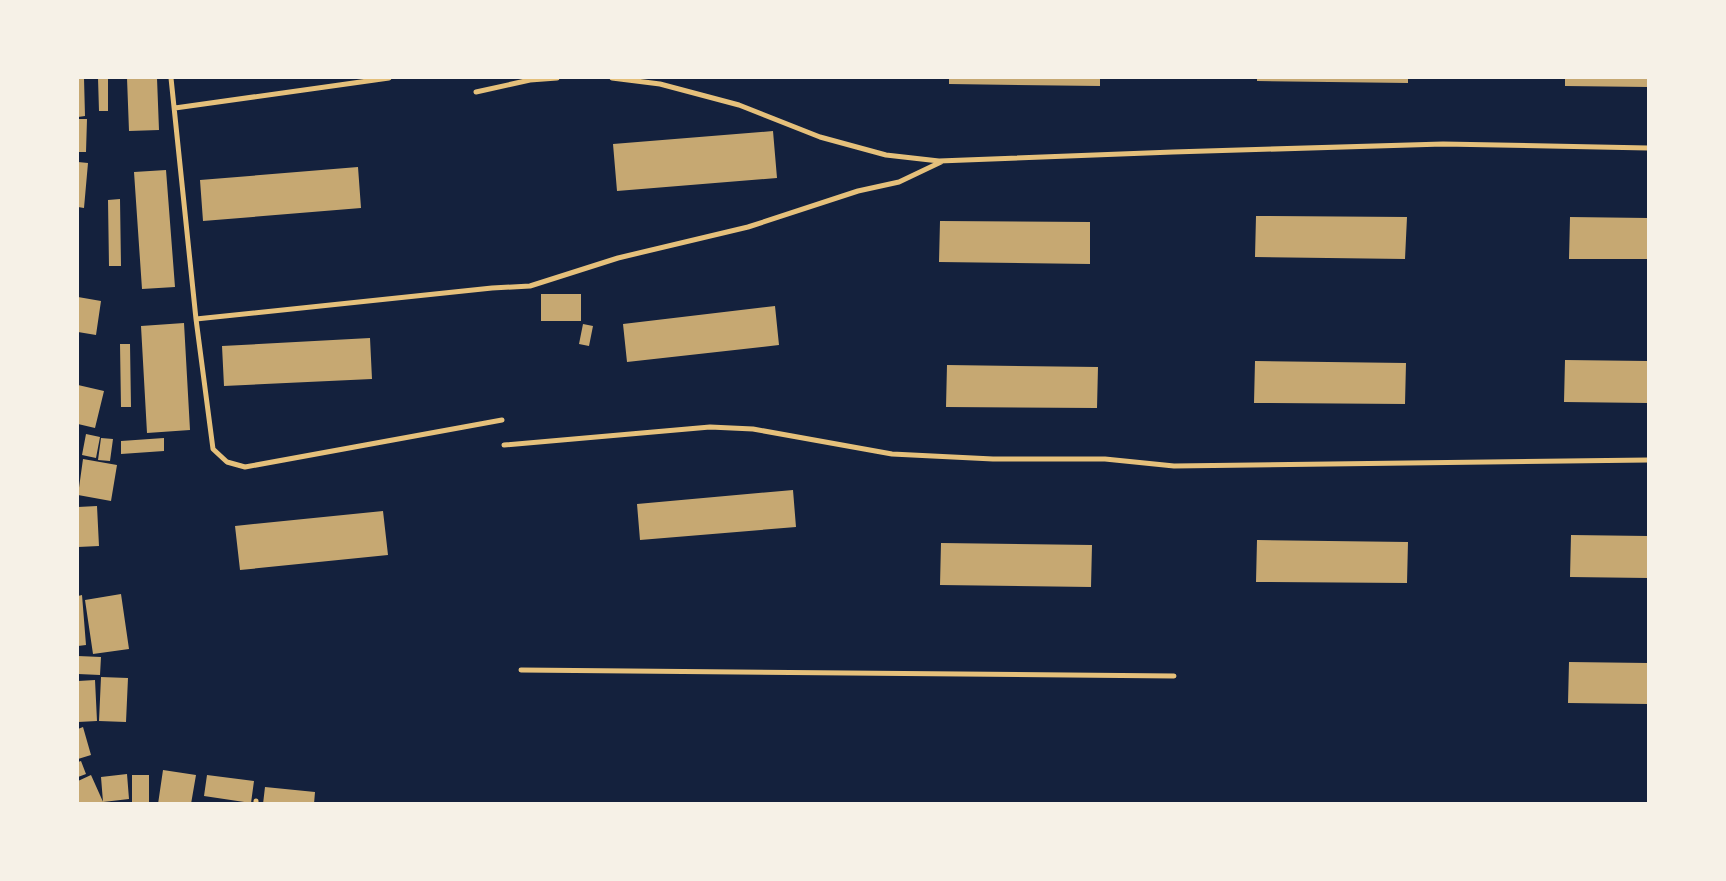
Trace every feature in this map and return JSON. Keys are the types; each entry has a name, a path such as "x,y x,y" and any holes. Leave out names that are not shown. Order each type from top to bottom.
{"street":[{"path":"171,78 196,319 213,449 227,462 245,467 502,420"},
{"path":"175,108 389,78"},
{"path":"476,92 530,80 557,78"},
{"path":"612,78 660,84 739,105 820,137 886,154 944,161 1443,144 1648,148"},
{"path":"196,319 492,288 530,286 618,258 748,227 858,191 899,182 944,161"},
{"path":"504,445 710,427 754,429 892,454 993,459 1105,460 1174,466 1648,460"},
{"path":"522,670 1174,676"}],"building":[{"path":"78,78 84,78 85,116 78,117"},
{"path":"98,78 108,78 108,111 99,111"},
{"path":"127,78 157,78 159,130 129,131"},
{"path":"949,78 1100,78 1100,86 949,84"},
{"path":"1257,78 1408,78 1408,83 1257,81"},
{"path":"1565,78 1648,78 1648,87 1565,86"},
{"path":"78,119 87,119 86,152 78,152"},
{"path":"773,131 777,178 617,191 613,144"},
{"path":"78,162 88,163 84,208 78,207"},
{"path":"358,167 361,208 203,221 200,180"},
{"path":"166,170 175,287 142,289 134,172"},
{"path":"120,199 121,266 109,266 108,200"},
{"path":"1256,216 1407,217 1405,259 1255,257"},
{"path":"1570,217 1648,218 1648,259 1569,259"},
{"path":"940,221 1090,222 1090,264 939,262"},
{"path":"541,294 581,294 581,321 541,321"},
{"path":"78,297 101,301 96,335 78,332"},
{"path":"775,306 779,345 627,362 623,324"},
{"path":"184,323 190,430 147,433 141,326"},
{"path":"583,324 593,326 589,346 579,344"},
{"path":"370,338 372,379 224,386 222,346"},
{"path":"120,344 130,344 131,407 121,407"},
{"path":"1565,360 1648,361 1648,403 1564,402"},
{"path":"1255,361 1406,363 1405,404 1254,403"},
{"path":"947,365 1098,367 1097,408 946,407"},
{"path":"78,385 104,391 95,428 78,424"},
{"path":"86,434 100,437 96,458 82,455"},
{"path":"101,438 113,439 110,461 98,460"},
{"path":"164,438 164,451 121,454 121,441"},
{"path":"83,459 117,465 111,501 78,495"},
{"path":"793,490 796,527 640,540 637,504"},
{"path":"97,506 99,546 78,547 78,507"},
{"path":"383,511 388,555 240,570 235,526"},
{"path":"1571,535 1648,536 1648,578 1570,577"},
{"path":"1257,540 1408,542 1407,583 1256,582"},
{"path":"941,543 1092,545 1091,587 940,585"},
{"path":"121,594 129,649 93,654 85,600"},
{"path":"82,595 86,645 78,646 78,596"},
{"path":"78,656 101,657 100,675 78,674"},
{"path":"1569,662 1648,663 1648,704 1568,703"},
{"path":"101,677 128,678 126,722 99,721"},
{"path":"95,680 97,721 78,722 78,681"},
{"path":"83,727 91,755 78,759 78,729"},
{"path":"81,761 86,774 78,777 78,762"},
{"path":"163,770 196,775 191,804 158,804"},
{"path":"127,774 129,799 103,802 101,777"},
{"path":"91,775 104,804 78,804 78,781"},
{"path":"132,775 149,775 149,804 132,804"},
{"path":"207,775 254,781 251,803 204,796"},
{"path":"265,787 315,792 314,804 263,804"}]}
